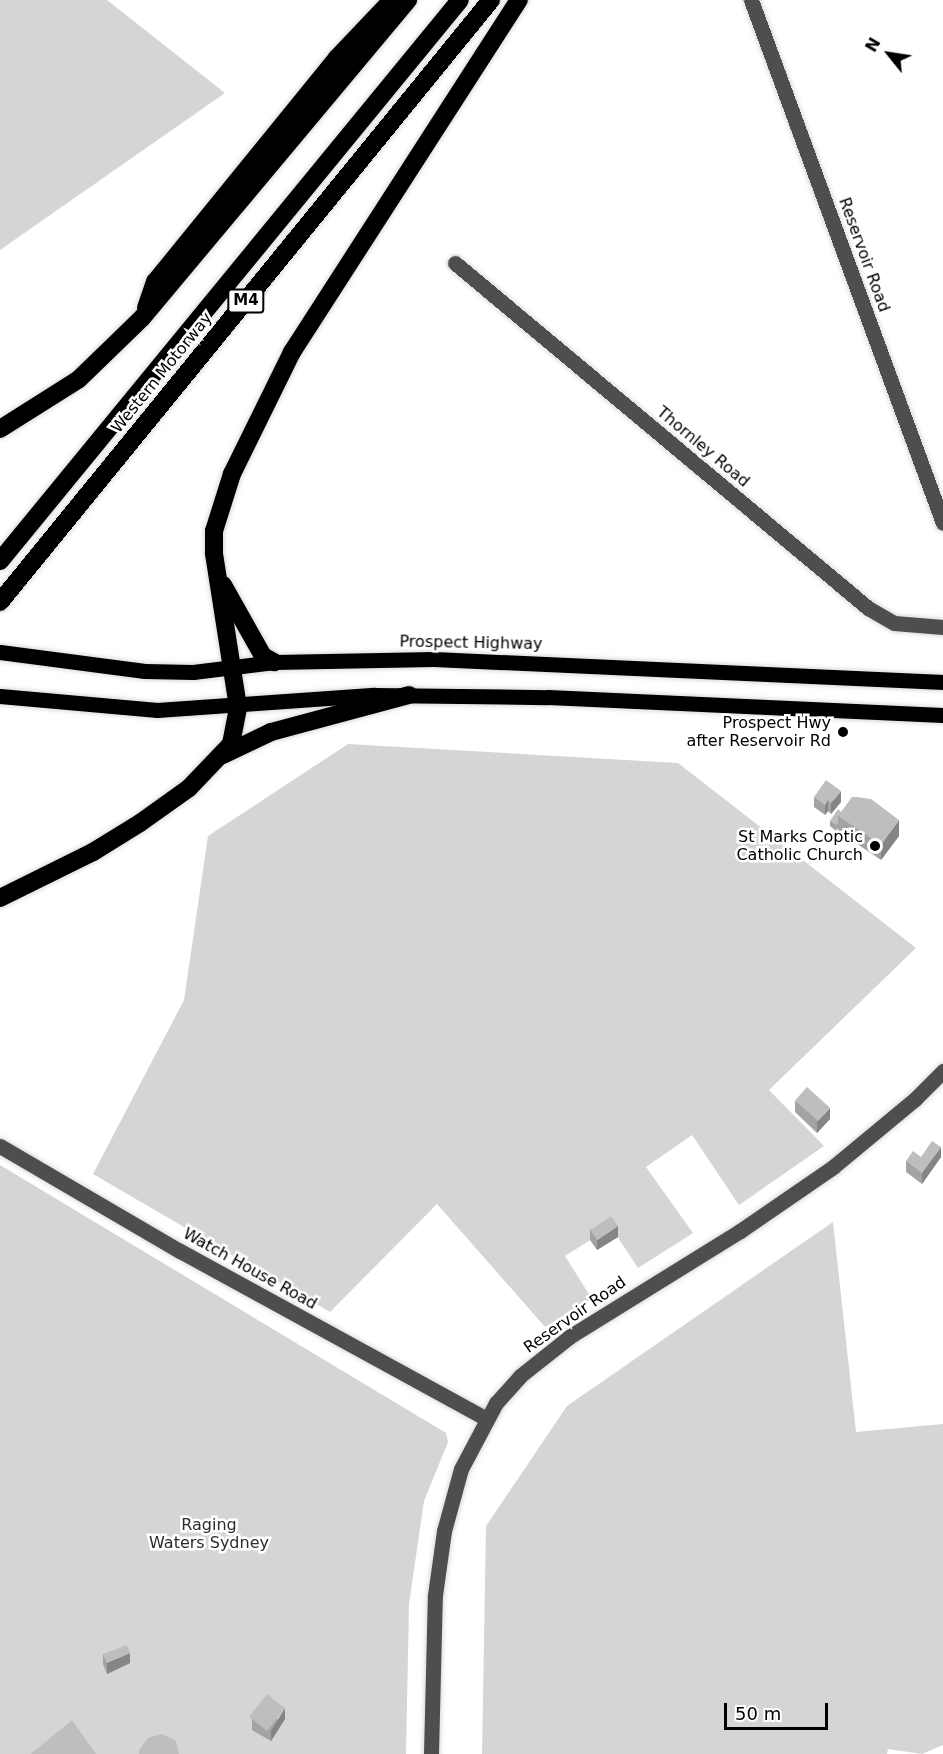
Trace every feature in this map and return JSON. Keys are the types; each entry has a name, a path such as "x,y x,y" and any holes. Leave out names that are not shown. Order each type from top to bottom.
{"highway":[{"path":"142,318 155,282 338,58 392,0"},
{"path":"0,429 79,379 142,318 408,0"},
{"name":"Western Motorway","path":"0,561 460,0"},
{"name":"Western Motorway","path":"0,602 491,0"},
{"path":"0,898 93,852 140,823 189,788 221,756 235,734 238,707 230,667 214,531 221,505 260,412 340,273 519,0"},
{"path":"218,576 263,656 274,662"},
{"path":"221,756 272,732 409,695"}],"main road":[{"name":"Prospect Highway","path":"0,652 21,657 145,671 193,672 274,662 514,661 943,682"},
{"path":"0,696 118,709 238,707 374,694 548,697 943,715"}],"street":[{"name":"Reservoir Road","path":"751,0 943,523"},
{"name":"Thornley Road","path":"455,263 868,608 894,622 943,627"},
{"name":"Reservoir Road","path":"431,1754 435,1594 444,1531 460,1469 485,1418 520,1376 569,1336 785,1201 938,1088 943,1071"},
{"name":"Watch House Road","path":"0,1146 180,1251 485,1418"}],"green space":[{"path":"0,0 107,0 225,93 0,250"},
{"path":"348,744 678,763 916,948 769,1090 824,1146 739,1205 692,1135 646,1167 693,1233 638,1268 611,1227 565,1256 592,1299 545,1327 437,1204 330,1312 93,1174 184,1000 208,836"},
{"name":"Raging Waters Sydney","path":"0,1165 446,1433 448,1442 424,1501 409,1604 406,1754 0,1754"},
{"path":"833,1222 856,1432 943,1424 943,1745 922,1754 888,1749 887,1754 482,1754 486,1526 567,1406"}],"building":[{"path":"826,780 841,791 831,803 828,800 825,805 814,797"},
{"path":"852,797 871,799 899,820 881,845 838,816"},
{"path":"838,809 841,812 836,825 830,821"},
{"path":"807,1087 830,1108 818,1121 795,1100"},
{"path":"932,1141 941,1147 922,1173 906,1161 913,1151 921,1157"},
{"path":"611,1216 618,1226 597,1240 591,1230"},
{"path":"127,1645 130,1653 107,1663 103,1654"},
{"path":"267,1694 285,1708 267,1731 249,1717"},
{"path":"72,1720 96,1754 31,1754"},
{"path":"162,1734 176,1741 179,1754 139,1754 139,1750 148,1738"}],"place":[{"name":"Prospect Hwy after Reservoir Rd","path":"843,732"},
{"name":"St Marks Coptic Catholic Church","path":"875,846"}]}
